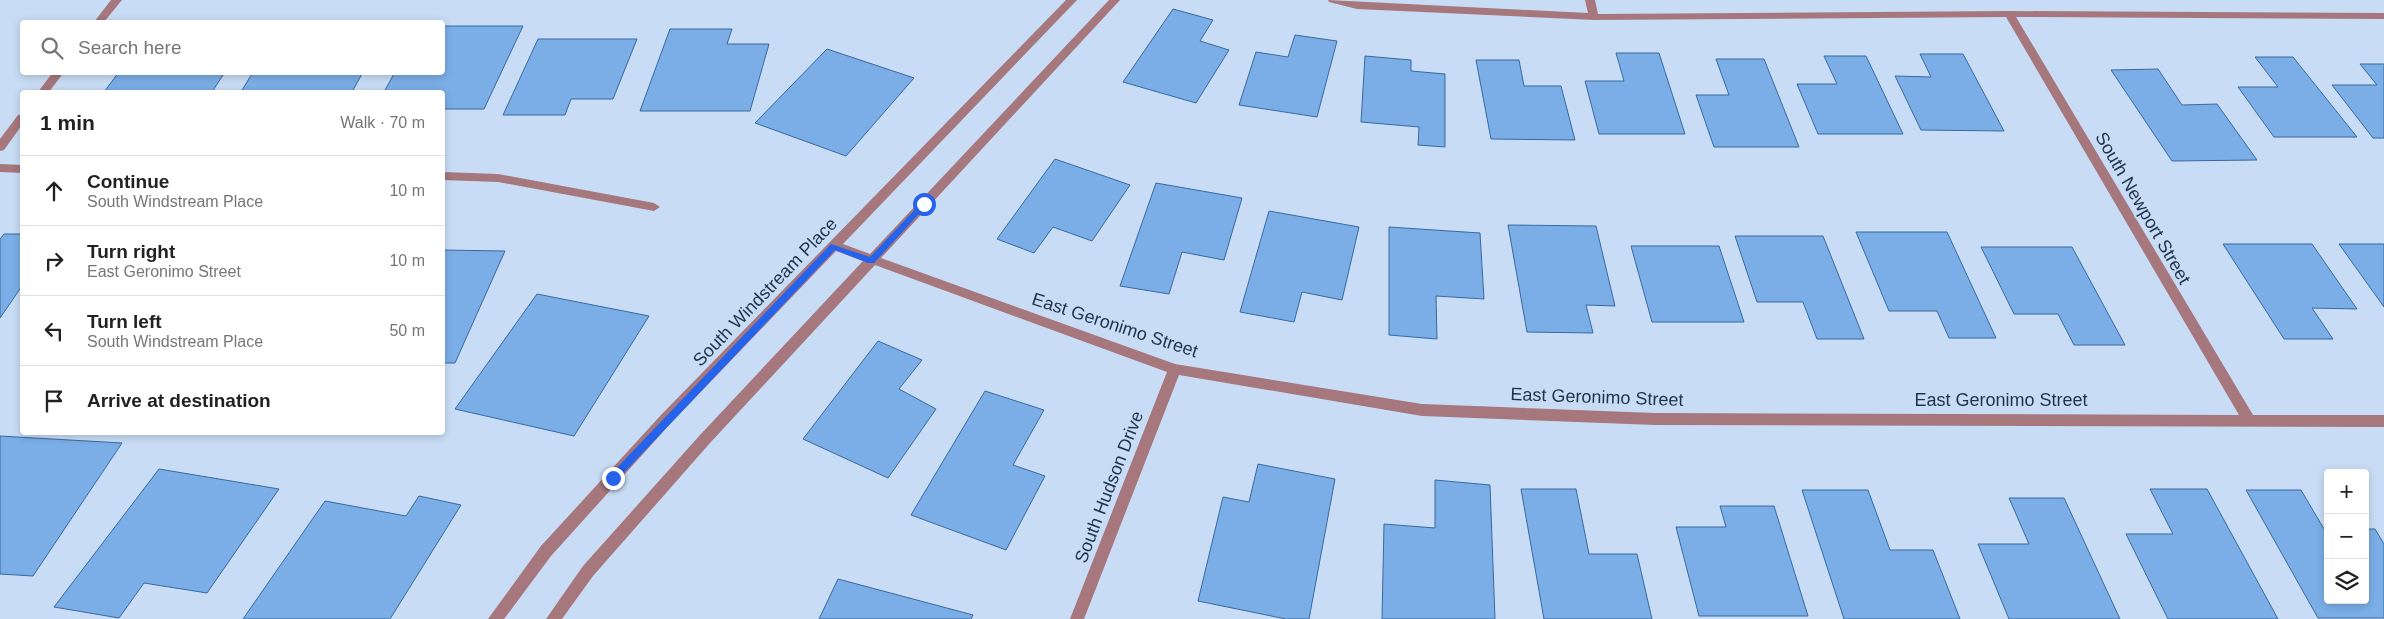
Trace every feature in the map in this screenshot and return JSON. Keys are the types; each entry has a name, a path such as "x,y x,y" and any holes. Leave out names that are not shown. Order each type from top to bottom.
{"street":[{"path":"101,20 117,0"},
{"name":"South Windstream Place","path":"495,619 552,544 666,419 1072,0"},
{"path":"553,619 588,571 692,454 1115,0"},
{"path":"1333,0 1357,6 1594,17 2009,14 2384,16"},
{"path":"1590,0 1594,17"},
{"name":"South Newport Street","path":"2009,14 2248,419"},
{"path":"45,90 57,75"},
{"path":"0,147 20,121"},
{"path":"0,168 20,169"},
{"path":"445,176 498,178 654,207"},
{"name":"East Geronimo Street","path":"834,246 871,261 1175,369 1422,410 1655,419 2248,419 2384,421"},
{"name":"South Hudson Drive","path":"1077,619 1175,369"}],"building":[{"path":"1173,9 1213,20 1200,41 1229,50 1196,103 1123,82"},
{"path":"445,26 523,26 484,109 445,109 445,90 385,90 393,75 445,75"},
{"path":"670,29 732,29 727,44 769,44 750,111 640,111"},
{"path":"1295,35 1337,41 1317,117 1239,105 1256,52 1288,57"},
{"path":"538,39 637,39 613,99 571,99 565,115 503,115"},
{"path":"827,49 914,78 846,156 755,123"},
{"path":"1616,53 1659,53 1685,134 1599,134 1585,81 1624,81"},
{"path":"1920,54 1963,54 2004,131 1921,130 1895,76 1931,77"},
{"path":"1365,56 1411,60 1411,71 1445,74 1445,147 1418,145 1419,127 1361,122"},
{"path":"1824,56 1866,56 1903,134 1818,134 1797,84 1837,84"},
{"path":"2255,57 2293,57 2357,137 2274,137 2238,87 2278,87"},
{"path":"1716,59 1764,59 1799,147 1714,147 1696,95 1729,95"},
{"path":"1476,60 1519,60 1524,86 1561,86 1575,140 1491,139"},
{"path":"2360,64 2384,64 2384,138 2373,138 2332,85 2377,85"},
{"path":"2158,69 2182,105 2217,104 2257,160 2172,161 2111,70"},
{"path":"117,75 223,75 213,90 106,90"},
{"path":"251,75 361,75 353,90 242,90"},
{"path":"1055,159 1130,185 1092,241 1053,227 1034,253 997,239"},
{"path":"1156,183 1242,198 1224,260 1182,252 1169,294 1120,286"},
{"path":"1269,211 1359,227 1342,300 1302,292 1294,322 1240,312"},
{"path":"1508,225 1596,226 1615,306 1586,305 1593,333 1527,332"},
{"path":"1389,227 1480,233 1484,299 1436,296 1437,339 1389,335"},
{"path":"1856,232 1947,232 1996,338 1949,338 1937,311 1889,311"},
{"path":"4,234 20,234 20,289 0,318 0,239"},
{"path":"1735,236 1823,236 1864,339 1817,339 1803,302 1757,302"},
{"path":"2223,244 2312,244 2357,309 2312,308 2333,339 2284,339"},
{"path":"2339,244 2384,244 2384,307"},
{"path":"1631,246 1719,246 1744,322 1652,322"},
{"path":"1981,247 2072,247 2125,345 2074,345 2058,314 2014,314"},
{"path":"445,250 505,251 455,363 445,363"},
{"path":"537,294 649,316 574,436 455,409"},
{"path":"878,341 922,360 899,389 936,409 888,478 803,439"},
{"path":"985,391 1044,410 1013,465 1045,476 1006,550 911,515"},
{"path":"0,436 122,443 33,576 0,574"},
{"path":"1258,464 1335,479 1309,619 1286,619 1198,601 1223,497 1249,502"},
{"path":"159,469 279,489 207,593 144,583 119,618 54,607"},
{"path":"1435,480 1490,485 1495,619 1382,619 1384,524 1435,528"},
{"path":"1521,489 1576,489 1589,554 1637,554 1652,619 1544,619"},
{"path":"2150,489 2207,489 2278,619 2168,619 2126,534 2173,534"},
{"path":"1802,490 1868,490 1890,550 1933,550 1960,619 1844,619"},
{"path":"2246,490 2301,490 2324,529 2324,604 2369,604 2369,529 2375,529 2384,544 2384,618 2318,618"},
{"path":"419,496 461,505 390,619 243,619 325,501 406,516"},
{"path":"2009,498 2064,498 2120,619 2009,619 1978,544 2029,544"},
{"path":"1720,506 1774,506 1808,616 1699,616 1676,527 1726,527"},
{"path":"838,579 973,615 971,619 819,619"}],"route":[{"path":"613,478 666,419 834,246 871,261 924,204"}]}
